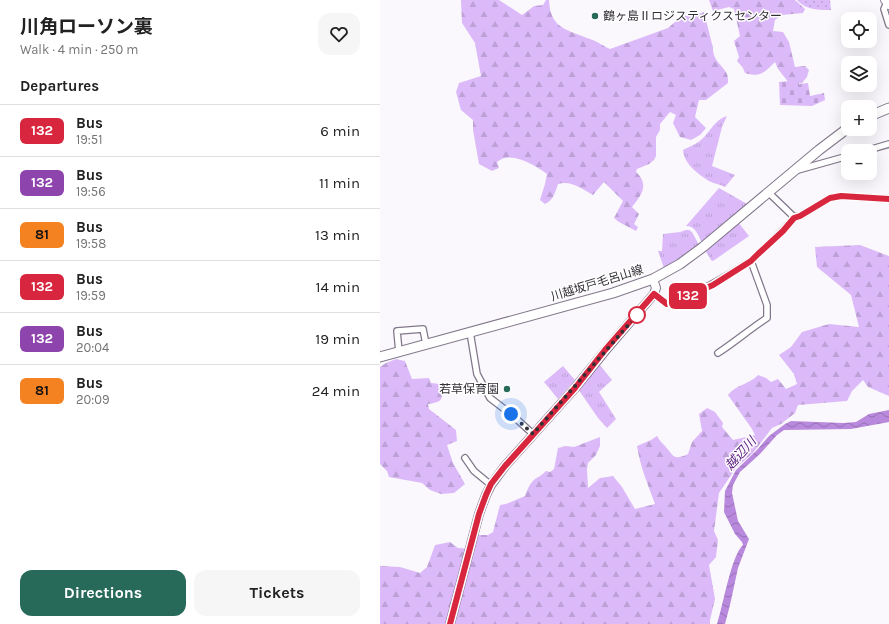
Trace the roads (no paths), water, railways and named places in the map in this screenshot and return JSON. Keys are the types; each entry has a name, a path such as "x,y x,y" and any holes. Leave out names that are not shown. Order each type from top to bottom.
{"main road":[{"path":"877,113 889,108"},
{"name":"川越坂戸毛呂山線","path":"380,357 613,293 653,279 680,264 702,248 841,133"}],"street":[{"path":"887,2 884,9 889,25"},
{"path":"877,148 889,144"},
{"path":"794,171 841,158"},
{"path":"768,192 794,218"},
{"path":"654,294 667,304 713,285 751,261 783,231 794,218 830,198 841,196 889,199"},
{"path":"718,353 737,341 748,330 767,318 767,305 751,261"},
{"path":"450,624 479,514 491,484 533,434 575,388 605,350 654,294 656,288 653,279"},
{"path":"399,352 397,331 423,329 426,344"},
{"path":"470,332 477,374 490,398 511,414 533,434"},
{"path":"465,458 474,471 491,484"}],"water":[{"path":"889,410 889,422 851,429 784,430 777,435 760,454 740,472 733,485 732,493 738,521 749,539 738,568 725,624 717,624 731,570 743,545 735,534 724,512 725,491 736,470 769,436 791,421 856,422 869,414"}],"place":[{"name":"鶴ヶ島Ⅱロジスティクスセンター","path":"595,16"},
{"name":"若草保育園","path":"507,389"}],"water label":[{"name":"越辺川","path":"740,453"}]}
